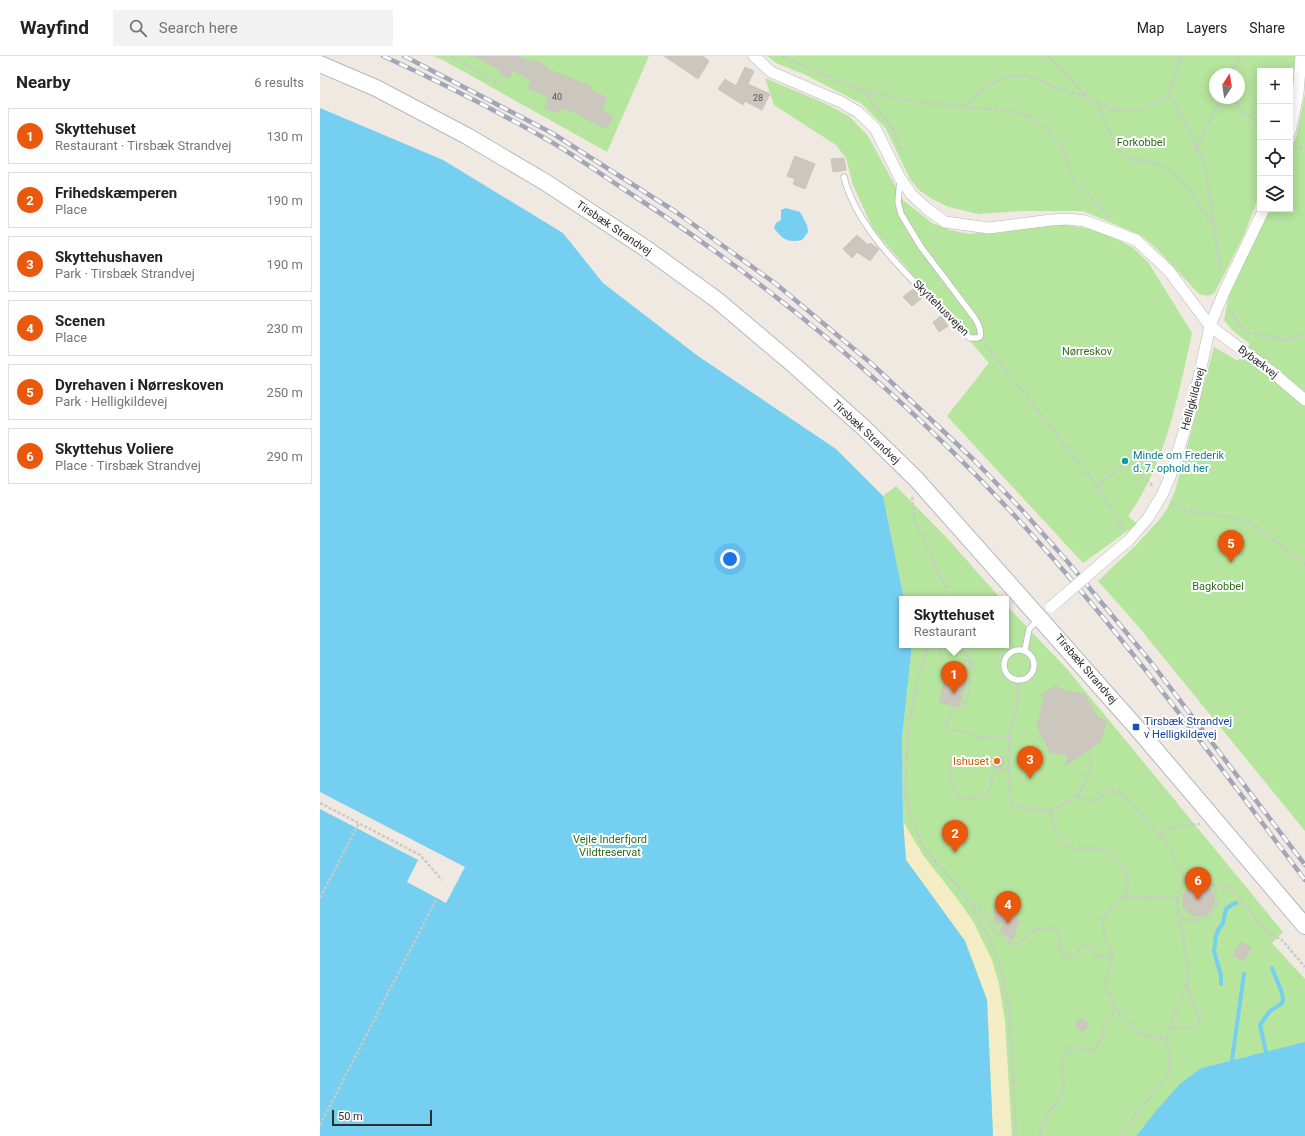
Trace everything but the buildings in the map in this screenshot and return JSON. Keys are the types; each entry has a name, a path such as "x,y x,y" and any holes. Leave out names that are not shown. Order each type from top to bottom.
{"street":[{"path":"754,56 771,72 841,102 858,112 876,128 900,178 912,195 944,222 989,228 1068,219 1085,222 1111,230 1136,240 1169,271 1210,326"},
{"path":"1293,118 1298,94 1301,56"},
{"name":"Tirsbæk Strandvej","path":"320,64 376,88 467,136 545,182 648,250 717,300 795,366 864,428 1046,612 1136,727 1305,926"},
{"name":"Helligkildevej","path":"1046,612 1129,540 1148,518 1162,495 1170,477 1194,400 1210,326 1224,292 1263,212"},
{"name":"Bybækvej","path":"1210,326 1272,372 1305,400"}],"lane":[{"name":"Skyttehusvejen","path":"844,177 848,191 856,208 890,256 970,338 980,337 981,333 974,317 921,247 901,214 898,202 900,178"},
{"path":"1025,650 1029,629 1046,612"},
{"path":"1020,649 1025,650 1033,657 1034,667 1033,671 1027,678 1018,680 1007,674 1004,660 1011,652 1020,649"}],"path":[{"path":"451,56 500,85"},
{"path":"783,56 805,67 861,89 923,102 1020,113 1032,119 1044,128 1061,145 1075,183 1108,214 1111,230"},
{"path":"1047,56 1088,97"},
{"path":"965,107 980,91 996,80 1015,75 1034,78 1052,86 1088,97 1114,110 1141,111 1169,94 1179,65 1180,56"},
{"path":"1234,68 1240,56"},
{"path":"1169,94 1192,136 1206,169 1226,306 1245,332 1286,340 1305,334"},
{"path":"1096,101 1114,141 1122,154 1136,160 1157,164 1172,172 1191,193 1214,228"},
{"path":"1197,148 1218,104"},
{"path":"1237,104 1243,114 1251,116 1257,121"},
{"path":"1293,147 1305,148"},
{"path":"980,337 1097,486 1129,540"},
{"path":"1097,486 1127,462 1162,495 1184,510 1231,517 1257,527 1305,564"},
{"path":"917,480 912,499 915,521 945,586 947,596"},
{"path":"928,648 919,673 909,725 906,798 911,819 923,846 961,890 969,902 991,942 1000,965 1009,1009 1016,1136"},
{"path":"940,648 941,658"},
{"path":"947,648 960,650 967,654 972,663 968,697 963,705 953,711 947,721 946,725 948,728 951,730 964,731 979,738 1010,736"},
{"path":"964,660 972,663"},
{"path":"1018,680 1017,704 1010,736 1010,795 1014,806 1024,809 1050,810 1077,796 1082,789 1090,768 1091,748"},
{"path":"953,749 949,778 958,796 966,799 982,796 990,790 992,781 991,775 994,771 1009,768"},
{"path":"1077,796 1092,801 1097,800 1108,790 1118,791 1159,834 1172,852 1185,880"},
{"path":"320,803 420,855 442,880"},
{"path":"1050,810 1059,837 1065,844 1075,848 1104,850 1119,860 1124,869 1127,885 1124,897 1108,911 1103,922 1104,933 1112,956 1112,962 1106,980 1106,987 1115,1011 1123,1015 1130,1026 1137,1031 1155,1038 1166,1039"},
{"path":"320,898 359,823"},
{"path":"1159,834 1175,827 1192,824 1218,824"},
{"path":"1185,880 1204,880 1214,885 1230,888 1266,931 1282,940 1305,967"},
{"path":"1119,1136 1166,1077 1170,1069 1166,1039 1187,982 1189,969 1179,919 1178,898 1185,880"},
{"path":"1179,919 1198,920 1209,916 1217,906 1214,885"},
{"path":"1124,897 1178,898"},
{"path":"320,1125 437,898"},
{"path":"969,902 984,912 996,932 1011,944 1014,945 1019,943 1032,933 1043,929 1052,928 1059,932 1060,952 1065,958 1073,956 1086,946 1088,946 1098,957 1102,958 1112,956"},
{"path":"1170,1027 1186,1029 1196,1027 1200,1020 1189,994 1187,982"},
{"path":"1041,1136 1044,1119 1063,1091 1062,1069 1063,1059 1066,1052 1073,1047 1091,1051 1097,1049 1104,1027 1115,1011"}],"green space":[{"path":"433,56 649,56 607,152 443,60"},
{"name":"Forkobbel","path":"767,56 1295,56 1293,73 1293,68 1257,68 1257,201 1244,235 1215,292 1207,296 1199,294 1154,246 1140,235 1083,211 1022,211 978,214 949,207 932,199 919,190 910,179 886,129 862,104 806,75 776,63"},
{"name":"Nørreskov","path":"765,78 822,102 849,116 868,136 903,200 932,223 950,230 969,234 1037,226 1065,225 1099,230 1132,247 1148,262 1192,333 1176,404 1161,452 1152,475 1128,516 1137,524 1083,563 947,416 989,363 873,229 853,185 846,158 836,145 774,105"},
{"name":"Bagkobbel","path":"1305,93 1305,831 1137,625 1098,581 1135,546 1161,518 1168,507 1175,491 1214,347 1238,361 1250,344 1232,330 1224,320 1230,290 1264,212 1293,212 1293,144 1297,134"},
{"name":"Vejle Inderfjord Vildtreservat","path":"320,116 903,810 902,738 912,648 1009,648 1009,608 1067,669 1283,932 1272,943 1305,979 1305,1136 1155,1112 1136,1136 320,1136","holes":["1252,1055 1189,1077 1201,1068"]},
{"path":"896,486 947,538 998,596 903,596 883,496"}],"sand":[{"path":"903,821 923,855 974,923 992,960 999,984 1005,1021 1012,1136 993,1136 987,1000 965,941 906,860"}],"water":[{"name":"Vejle Inderfjord Vildtreservat","path":"320,108 443,160 563,233 603,283 698,356 836,449 883,496 903,596 899,596 899,648 912,648 902,738 903,821 906,860 965,941 987,1000 993,1136 320,1136"},
{"path":"786,208 800,212 807,225 808,232 802,240 793,241 786,239 774,228 776,223 781,220 781,210"},
{"path":"1305,1042 1305,1136 1136,1136 1180,1084 1201,1068"}],"pier":[{"path":"320,792 465,867 446,903 407,882 418,860 320,809"}],"waterway":[{"path":"1221,984 1221,976 1214,951 1216,936 1223,923 1226,909 1236,903"},
{"path":"1266,1052 1260,1025 1270,1011 1281,1004 1283,1000 1282,993 1272,968"},
{"path":"1232,1060 1244,974"}],"railway":[{"path":"383,56 486,106 576,157 678,225 730,262 781,301 878,382 971,470 1054,559 1164,694 1305,880"},
{"path":"404,56 552,133 676,212 776,284 872,364 974,460 1022,510 1067,561 1150,661 1305,865"}],"place":[{"name":"Minde om Frederik d. 7. ophold her","path":"1125,461"},
{"name":"Dyrehaven i Nørreskoven","path":"1231,563"},
{"name":"Skyttehuset","path":"954,694"},
{"name":"Tirsbæk Strandvej v Helligkildevej","path":"1136,727"},
{"name":"Ishuset","path":"997,761"},
{"name":"Skyttehushaven","path":"1030,779"},
{"name":"Frihedskæmperen","path":"955,853"},
{"name":"Skyttehus Voliere","path":"1198,900"},
{"name":"Scenen","path":"1008,924"}]}
